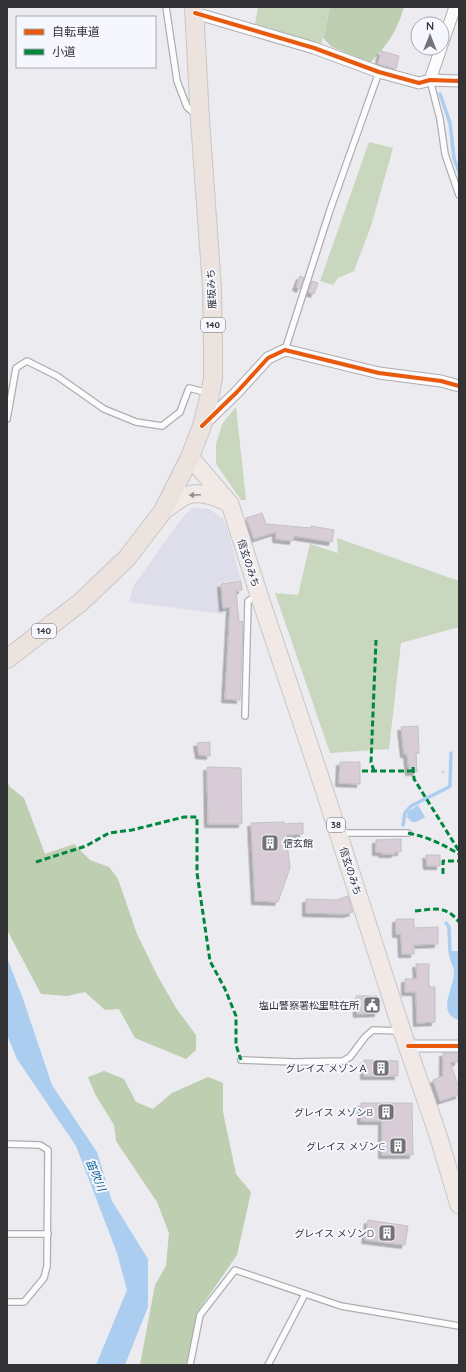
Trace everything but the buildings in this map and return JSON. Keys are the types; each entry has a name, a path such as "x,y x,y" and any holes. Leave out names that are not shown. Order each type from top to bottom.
{"highway":[{"name":"雁坂みち","path":"7,660 81,602 127,558 164,511 190,457 202,426 213,378 213,346 212,288 200,120 195,10"}],"main road":[{"name":"信玄のみち","path":"190,457 230,504 339,833 405,1039 438,1135 459,1205"},
{"path":"164,511 188,495 202,494 219,498 230,504"}],"street":[{"path":"450,22 455,7"},
{"path":"195,10 314,48 379,72 419,83 430,80 459,81"},
{"path":"430,80 438,56"},
{"path":"202,426 237,392 268,358 284,350 379,373 441,381 459,386"},
{"path":"405,1039 459,1046"}],"lane":[{"path":"166,7 177,81 187,107 200,120"},
{"path":"284,350 330,210 379,72"},
{"path":"430,80 440,119 445,154 459,191"},
{"path":"7,419 16,368 26,361 57,376 104,409 136,422 162,426 180,412 189,388 210,394"},
{"path":"245,716 248,601 259,595"},
{"path":"339,833 408,833"},
{"path":"241,1060 295,1062 343,1061 350,1057 365,1037 373,1030 405,1039"},
{"path":"7,1144 40,1144 48,1150 48,1234 47,1266 44,1278 24,1302 7,1302"},
{"path":"7,1234 48,1234"},
{"path":"190,1365 200,1315 235,1270 341,1306 459,1326"},
{"path":"268,1365 305,1294"}],"shaded area":[{"path":"192,508 209,509 223,519 227,528 241,580 220,583 223,614 129,602 134,585 182,518"}],"green space":[{"path":"258,7 330,7 321,45 255,24"},
{"path":"330,7 404,7 391,38 370,63 332,47 323,38"},
{"path":"369,142 393,148 371,226 354,271 338,278 333,285 320,281"},
{"path":"236,407 246,500 241,500 216,464 216,445 222,424"},
{"path":"337,538 459,581 459,627 401,643 389,749 330,753 275,593 298,595 310,544 338,553"},
{"path":"7,782 10,787 24,798 45,854 74,844 90,860 109,867 118,879 137,934 157,975 176,1008 196,1035 196,1050 186,1059 135,1038 119,1009 105,1010 85,992 67,996 41,994 7,930"},
{"path":"104,1071 124,1079 136,1102 153,1109 172,1093 208,1077 223,1083 223,1112 236,1174 251,1192 237,1255 201,1307 186,1365 140,1365 155,1285 166,1266 169,1233 157,1202 116,1141 114,1125 95,1094 88,1077"}],"water":[{"path":"418,805 425,817 416,822 412,822 407,817 408,812"},
{"path":"451,951 459,951 459,1020 452,1017 448,1012 447,1006 454,977 454,971 449,955"},
{"name":"笛吹川","path":"7,958 22,996 52,1085 97,1152 112,1201 148,1259 148,1307 125,1365 96,1365 127,1290 117,1253 76,1146 17,1059 7,1035"}],"waterway":[{"path":"440,94 450,123 454,158 459,172"},
{"path":"403,825 405,813 411,806 449,787 451,753"},
{"path":"446,923 449,927 450,952"}],"marked path":[{"path":"374,771 371,762 376,640"},
{"path":"413,767 414,779 459,851"},
{"path":"362,771 413,771"},
{"path":"36,862 86,846 109,833 132,830 184,817 197,817 197,873 210,961 225,989 236,1016 236,1045 241,1060"},
{"path":"408,833 435,841 459,854"},
{"path":"443,874 443,861 459,861"},
{"path":"415,911 439,909 449,913 459,922"}],"cycle path":[{"path":"195,13 314,48 379,72 419,83 430,80 459,81"},
{"path":"202,426 237,392 268,358 285,350 379,373 441,381 459,386"},
{"path":"408,1046 459,1046"}],"place":[{"name":"信玄館","path":"270,843"},
{"name":"塩山警察署松里駐在所","path":"372,1005"},
{"name":"グレイス メゾンＡ","path":"381,1068"},
{"name":"グレイス メゾンB","path":"386,1112"},
{"name":"グレイス メゾンC","path":"398,1146"},
{"name":"グレイス メゾンD","path":"387,1233"}]}
